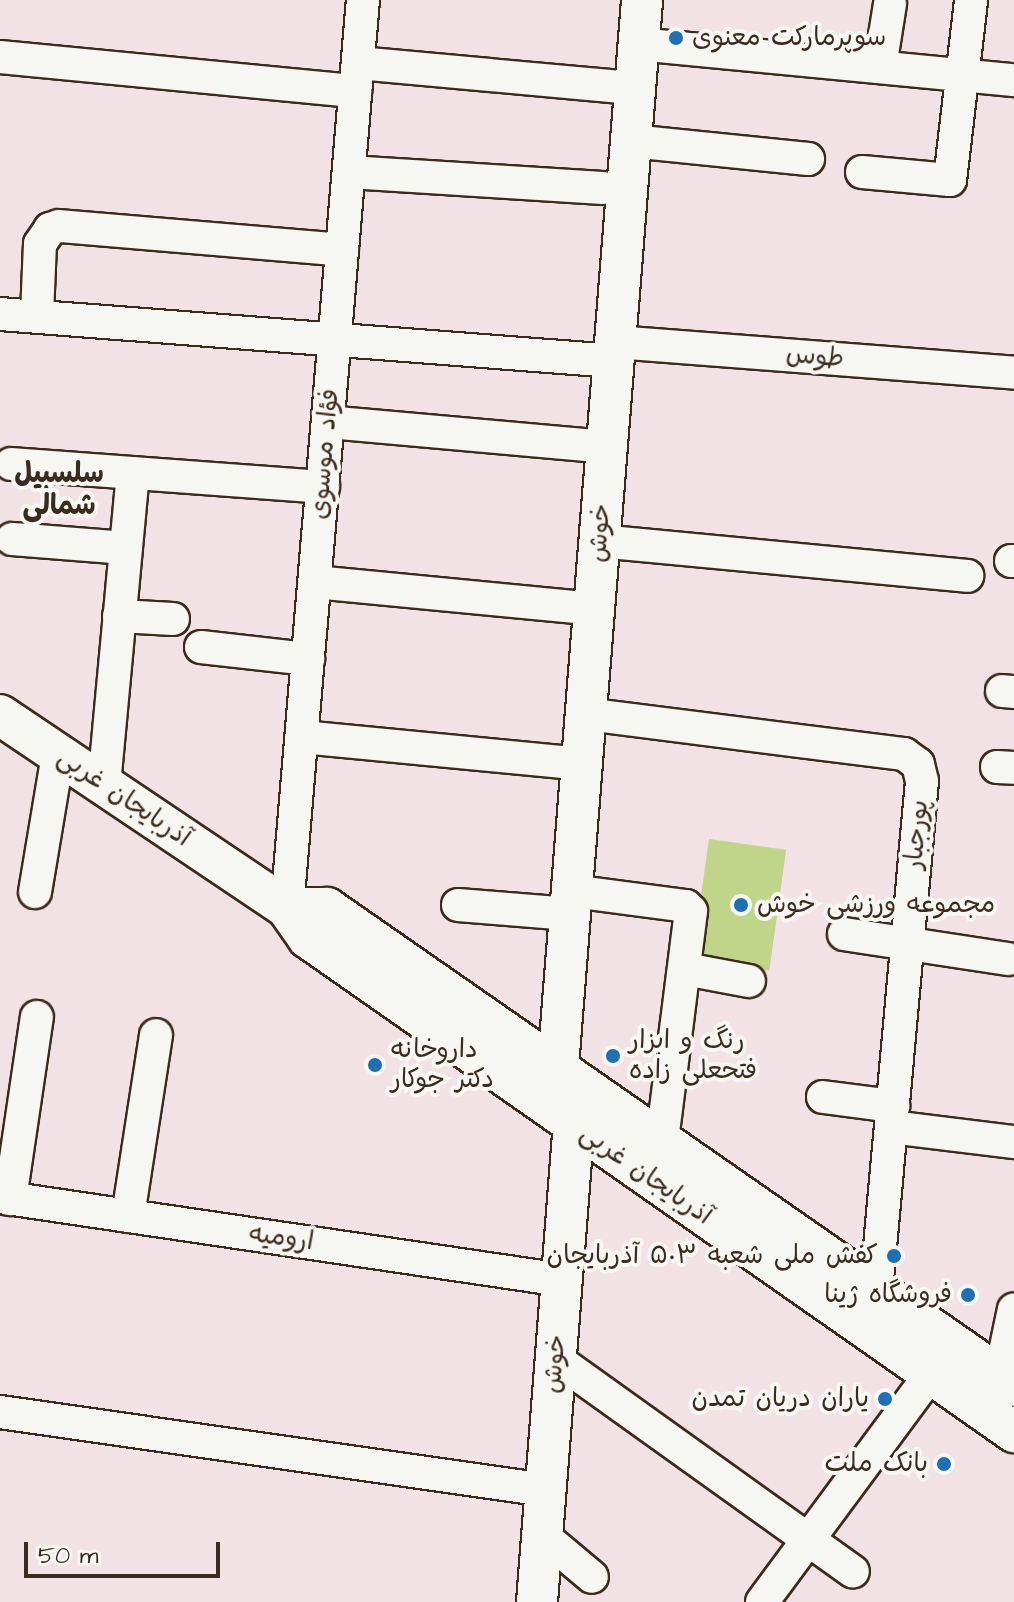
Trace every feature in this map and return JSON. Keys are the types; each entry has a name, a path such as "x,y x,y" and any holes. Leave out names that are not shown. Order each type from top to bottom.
{"main road":[{"name":"خوش","path":"558,1066 642,0"},
{"name":"آذربایجان غربی","path":"0,715 287,908 308,938 1014,1432"},
{"name":"آذربایجان غربی","path":"287,908 327,908 1007,1381"},
{"name":"خوش","path":"537,1602 574,1125"}],"street":[{"name":"فؤاد موسوی","path":"287,908 363,0"},
{"path":"862,172 950,180 971,0"},
{"path":"880,67 890,4"},
{"path":"638,44 1014,80"},
{"path":"0,57 357,77 635,88"},
{"path":"631,141 808,159"},
{"path":"349,172 602,188"},
{"path":"37,315 40,244 50,229 59,226 342,250"},
{"name":"طوس","path":"0,314 335,339 1014,373"},
{"path":"328,422 607,447"},
{"path":"11,464 323,487"},
{"path":"104,785 133,473"},
{"path":"12,539 126,548"},
{"path":"599,541 967,576"},
{"path":"315,582 594,609"},
{"path":"119,616 173,619"},
{"path":"201,647 308,659"},
{"name":"پورجبار","path":"586,714 912,757 918,764 922,781 876,1291"},
{"path":"302,737 582,764"},
{"path":"34,892 58,754"},
{"path":"458,905 571,903 689,908 692,914 662,1139"},
{"path":"844,934 1008,959"},
{"path":"685,969 749,981"},
{"path":"5,1198 37,1017"},
{"path":"128,1216 156,1035"},
{"path":"823,1097 892,1116 1014,1142"},
{"name":"ارومیه","path":"5,1198 562,1280"},
{"path":"1007,1381 1014,1309"},
{"path":"556,1359 853,1572"},
{"path":"762,1602 931,1374"},
{"path":"0,1412 545,1490"},
{"path":"542,1535 592,1577"}],"green space":[{"name":"مجموعه ورزشی خوش","path":"709,839 786,850 769,971 692,960"}],"place":[{"name":"سوپرمارکت معنوی","path":"676,38"},
{"name":"مجموعه ورزشی خوش","path":"741,905"},
{"name":"رنگ و ابزار فتحعلی زاده","path":"613,1056"},
{"name":"داروخانه دکتر جوکار","path":"375,1065"},
{"name":"کفش ملی شعبه ۵۰۳ آذربایجان","path":"894,1256"},
{"name":"فروشگاه ژینا","path":"968,1295"},
{"name":"یاران دریان تمدن","path":"885,1399"},
{"name":"بانک ملت","path":"944,1464"}],"district":[{"name":"سلسبیل شمالی","path":"59,490"}]}
